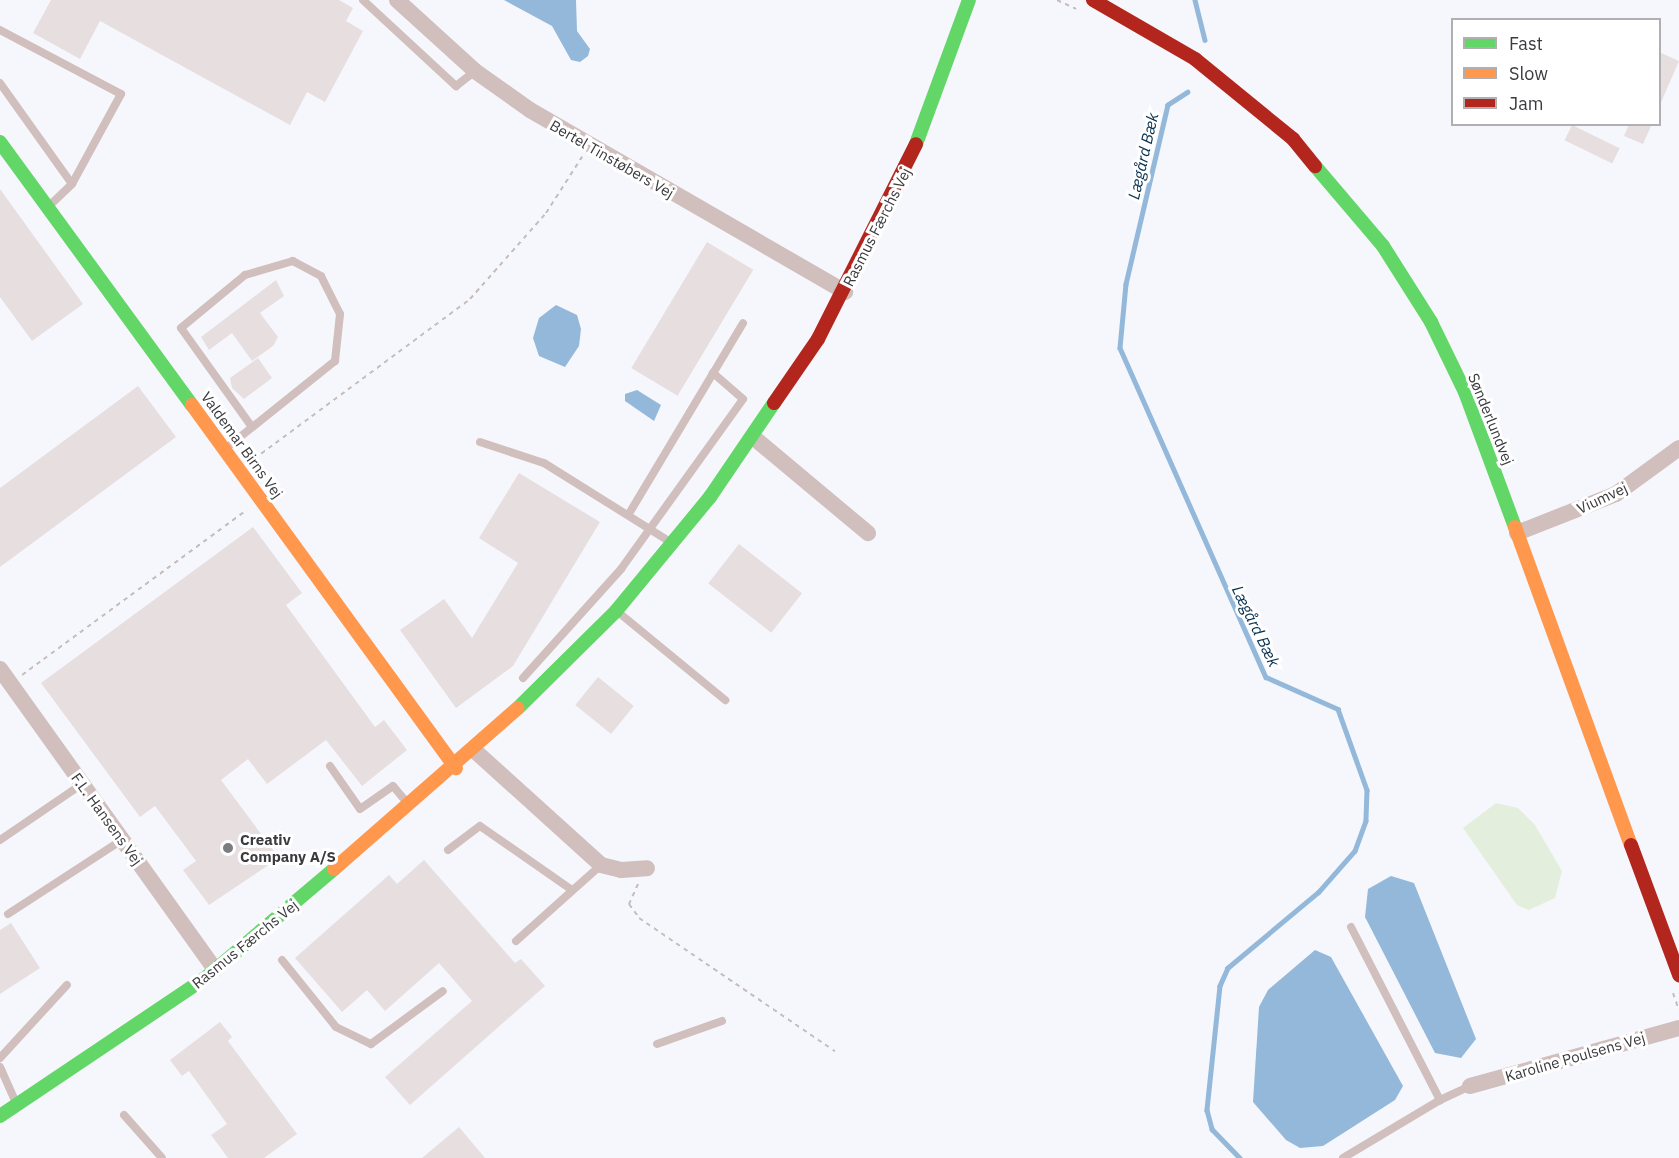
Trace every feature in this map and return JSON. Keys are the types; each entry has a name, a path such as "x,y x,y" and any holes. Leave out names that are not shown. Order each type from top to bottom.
{"street":[{"name":"Bertel Tinstøbers Vej","path":"397,0 475,71 588,147 845,292"},
{"name":"Rasmus Færchs Vej","path":"0,1116 215,969 475,751 616,610 672,543 753,437 845,292 911,159 969,0"},
{"name":"Sønderlundvej","path":"1093,0 1218,76 1333,181 1431,322 1465,392 1679,975"},
{"name":"Valdemar Birns Vej","path":"0,142 456,768"},
{"path":"753,437 868,533"},
{"name":"Viumvej","path":"1517,533 1616,494 1679,448"},
{"name":"F.L. Hansens Vej","path":"0,669 215,969"},
{"path":"475,751 601,865 621,870 647,868"},
{"name":"Karoline Poulsens Vej","path":"1470,1086 1679,1028"}],"lane":[{"path":"363,0 456,86 475,71"},
{"path":"0,30 121,94 72,184 47,208"},
{"path":"0,82 72,184"},
{"path":"224,449 252,427 335,361 340,314 321,276 293,261 245,275 181,328 252,427"},
{"path":"630,512 743,323"},
{"path":"523,678 621,569 649,524 681,490 743,399 713,373"},
{"path":"480,442 544,463 630,512 672,543"},
{"path":"616,610 725,700"},
{"path":"330,766 360,808 393,786 410,806"},
{"path":"0,840 82,784"},
{"path":"448,850 480,826 572,891"},
{"path":"8,914 122,840"},
{"path":"516,941 601,865"},
{"path":"1351,927 1440,1100"},
{"path":"282,960 336,1027 371,1044 443,991"},
{"path":"0,1058 67,985"},
{"path":"657,1044 722,1021"},
{"path":"0,1067 17,1106"},
{"path":"1343,1158 1440,1100 1470,1086"},
{"path":"124,1115 162,1158"}],"path":[{"path":"1057,0 1085,13"},
{"path":"239,470 470,299 546,213 588,147"},
{"path":"10,684 262,500"},
{"path":"647,868 629,904 639,918 835,1050"},
{"path":"1671,988 1679,1010"}],"green space":[{"path":"1496,803 1518,808 1535,825 1562,871 1555,898 1529,910 1517,905 1463,828"}],"water":[{"path":"504,0 576,0 577,31 590,49 588,56 580,62 571,60 552,26"},
{"path":"556,305 577,315 581,329 579,346 565,367 539,356 533,338 539,318"},
{"path":"637,390 661,405 654,421 625,401 625,394"},
{"path":"1391,876 1414,883 1476,1039 1461,1058 1435,1053 1365,917 1368,889"},
{"path":"1315,950 1331,957 1403,1086 1395,1100 1323,1146 1300,1148 1286,1140 1253,1102 1259,1007 1268,990"}],"building":[{"path":"51,0 339,0 353,8 346,21 363,31 325,102 307,92 290,125 100,21 80,59 33,33"},
{"path":"1661,53 1679,61 1661,102"},
{"path":"1572,126 1620,148 1612,164 1565,140"},
{"path":"1628,126 1651,126 1643,144 1624,136"},
{"path":"0,189 83,304 32,341 0,297"},
{"path":"707,242 753,270 678,396 631,368"},
{"path":"276,280 284,296 260,313 278,337 273,346 252,361 232,333 209,350 201,337"},
{"path":"258,358 272,378 244,399 232,388 230,378"},
{"path":"138,386 176,437 0,567 0,488"},
{"path":"519,473 600,522 513,666 456,708 400,630 444,599 472,638 518,563 479,538"},
{"path":"253,527 302,593 286,605 375,727 384,720 407,750 362,786 326,740 267,784 248,759 221,780 279,858 209,905 183,870 196,861 155,806 140,817 41,683"},
{"path":"739,544 802,593 771,633 708,583"},
{"path":"598,677 634,706 611,734 575,705"},
{"path":"424,860 515,963 521,959 545,986 410,1105 385,1077 472,1001 439,963 385,1011 367,990 342,1012 295,958 389,875 397,884"},
{"path":"11,923 40,968 0,994 0,930"},
{"path":"220,1022 232,1037 228,1041 297,1134 264,1158 228,1158 211,1135 227,1124 189,1071 182,1076 170,1060"},
{"path":"459,1127 485,1158 422,1158"}],"waterway":[{"name":"Lægård Bæk","path":"1195,0 1205,40"},
{"name":"Lægård Bæk","path":"1188,92 1168,105 1126,284 1120,348 1266,677 1338,709 1367,790 1366,821 1355,851 1319,892 1228,968 1220,986 1207,1110 1212,1129 1240,1158"}],"traffic: fast":[{"path":"916,144 969,0"},
{"path":"0,142 192,405"},
{"path":"1315,166 1383,246 1431,322 1465,392 1515,527"},
{"path":"518,708 616,611 710,497 774,403"},
{"path":"0,1116 204,979 334,869"}],"traffic: slow":[{"path":"192,405 456,768"},
{"path":"1515,527 1631,845"},
{"path":"334,869 518,708"}],"traffic: jam":[{"path":"1093,0 1195,59 1293,139 1315,166"},
{"path":"774,403 818,339 916,144"},
{"path":"1631,845 1679,975"}],"place":[{"name":"Creativ Company A/S","path":"228,848"}]}
